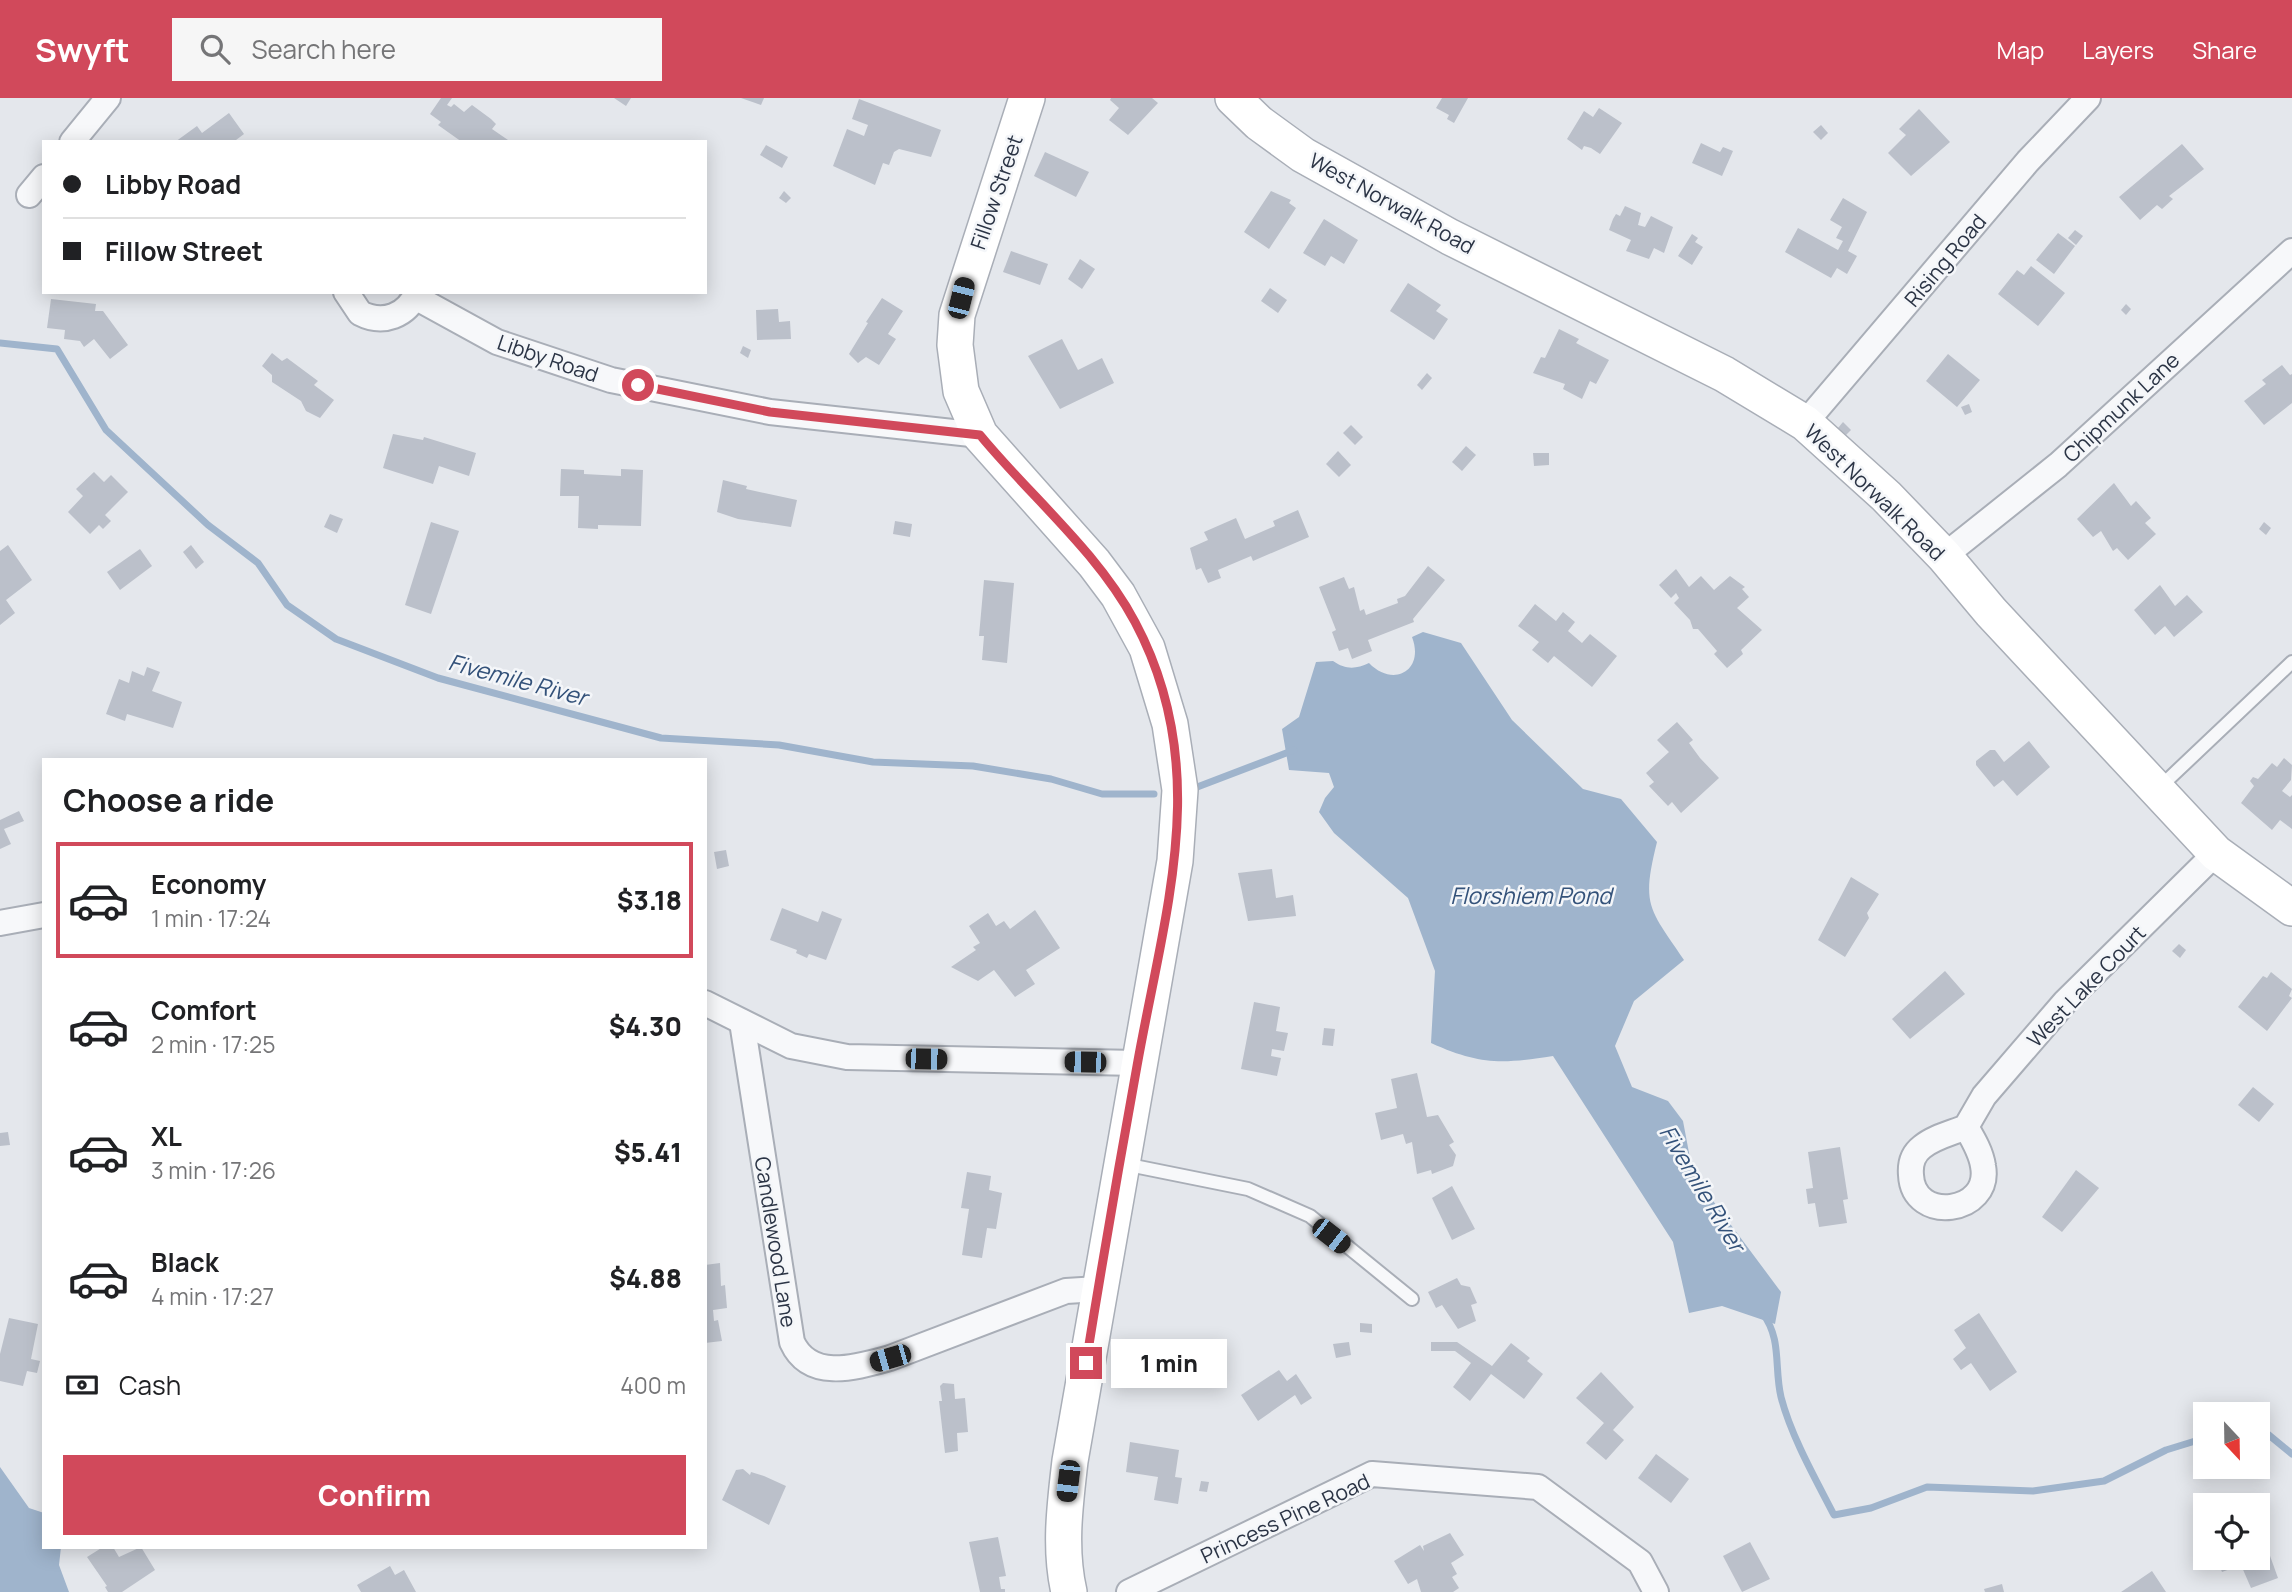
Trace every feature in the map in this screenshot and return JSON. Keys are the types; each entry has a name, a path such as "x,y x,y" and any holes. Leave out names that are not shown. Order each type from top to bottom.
{"main road":[{"name":"Fillow Street","path":"1027,98 957,315 955,345 961,391 980,435 1094,563 1118,595 1147,648 1170,724 1180,790 1175,861 1098,1289 1063,1521 1063,1556 1069,1592"},
{"name":"West Norwalk Road","path":"1233,98 1259,123 1303,155 1450,237 1724,374 1805,422 1886,496 1944,556 1990,612 2216,853 2292,908"}],"street":[{"path":"74,140 108,98"},
{"name":"Rising Road","path":"1805,422 2028,161 2088,98"},
{"name":"Chipmunk Lane","path":"1944,556 2058,466 2292,251"},
{"name":"Libby Road","path":"347,294 360,313 379,319 403,312 416,295 497,342 611,380 770,412 980,435"},
{"name":"West Lake Court","path":"1966,1127 1984,1096 2065,1002 2216,853"},
{"path":"0,923 42,915"},
{"path":"707,1004 791,1046 847,1057 1137,1063"},
{"name":"Candlewood Lane","path":"743,1022 792,1342 804,1359 829,1369 860,1367 1066,1291 1098,1289"},
{"name":"Princess Pine Road","path":"1129,1592 1372,1474 1538,1487 1640,1562 1656,1592"}],"lane":[{"path":"2158,789 2292,662"},
{"path":"1120,1163 1248,1189 1310,1216 1331,1236 1412,1299"}],"water":[{"name":"Florshiem Pond","path":"1423,632 1461,643 1512,720 1583,789 1621,799 1657,842 1650,880 1651,905 1684,960 1634,1001 1615,1046 1632,1087 1668,1101 1683,1121 1693,1174 1781,1292 1775,1324 1722,1306 1689,1313 1673,1242 1553,1056 1491,1061 1463,1055 1431,1043 1435,971 1408,898 1334,833 1319,812 1334,787 1329,773 1289,770 1282,729 1299,717 1316,662 1333,661 1351,668 1369,663 1378,670 1397,675 1410,667 1415,649 1412,637"},
{"path":"0,1467 29,1508 42,1512 42,1549 61,1549 59,1565 69,1592 0,1592"}],"building":[{"path":"441,98 452,98 447,105 451,107 454,104 464,112 472,105 496,124 492,129 508,140 459,140 438,125 441,122 430,114"},
{"path":"614,98 631,98 626,106"},
{"path":"741,98 764,98 761,105"},
{"path":"1111,98 1152,98 1158,103 1128,135 1109,120 1119,108"},
{"path":"1442,98 1468,98 1454,123 1447,119 1449,115 1436,108"},
{"path":"859,99 941,130 931,157 899,149 894,152 889,165 883,163 875,185 833,166 847,129 864,136 868,125 852,119"},
{"path":"1599,108 1622,123 1600,154 1584,146 1582,150 1567,139 1584,111 1593,117"},
{"path":"1919,109 1950,142 1911,176 1888,153 1906,135 1899,129"},
{"path":"229,113 244,134 236,140 178,140 197,126 202,133"},
{"path":"1821,125 1828,133 1821,140 1813,132"},
{"path":"1701,143 1720,152 1723,147 1733,151 1722,176 1692,163"},
{"path":"2182,144 2204,169 2169,196 2173,199 2162,209 2157,205 2140,220 2119,197"},
{"path":"766,145 788,157 782,168 760,155"},
{"path":"1045,152 1089,172 1076,197 1034,176"},
{"path":"784,191 791,198 786,203 779,198"},
{"path":"1271,191 1291,200 1289,203 1296,208 1269,249 1244,232"},
{"path":"1843,198 1867,212 1848,251 1857,256 1847,274 1837,268 1831,278 1785,252 1798,228 1838,250 1843,241 1836,238 1842,227 1830,220"},
{"path":"1625,206 1641,213 1638,225 1645,227 1651,216 1673,227 1664,253 1654,248 1649,259 1626,251 1631,240 1609,230 1616,214 1620,216"},
{"path":"1324,219 1358,240 1344,264 1331,256 1325,266 1303,253"},
{"path":"2075,230 2083,236 2076,245 2068,238"},
{"path":"2058,233 2075,246 2054,274 2036,260"},
{"path":"1692,234 1698,238 1695,242 1703,247 1692,265 1678,256"},
{"path":"1011,251 1048,264 1040,285 1003,272"},
{"path":"1080,259 1095,269 1082,289 1068,279"},
{"path":"2031,266 2065,293 2038,326 1998,294 2017,270 2024,275"},
{"path":"1408,283 1441,305 1436,311 1448,319 1434,340 1390,311"},
{"path":"1270,288 1287,300 1278,313 1261,301"},
{"path":"882,298 903,311 888,334 896,339 879,365 866,357 858,363 849,354"},
{"path":"51,299 96,304 95,311 103,311 128,345 110,359 94,339 84,347 80,341 64,339 65,330 47,328"},
{"path":"2126,304 2131,309 2126,315 2121,310"},
{"path":"778,309 779,322 790,321 791,339 757,340 756,310"},
{"path":"1559,329 1579,339 1576,343 1609,360 1596,384 1590,381 1582,399 1563,389 1565,384 1533,373 1541,357 1545,358"},
{"path":"1062,339 1078,370 1102,358 1114,383 1060,409 1028,356"},
{"path":"743,346 751,350 748,358 740,353"},
{"path":"272,353 282,361 287,358 318,381 314,385 334,400 320,418 306,411 301,401 272,382 272,375 262,366"},
{"path":"1948,354 1980,380 1957,407 1926,381"},
{"path":"2282,365 2292,374 2292,403 2264,425 2244,401 2266,384 2262,380"},
{"path":"1427,373 1432,378 1422,390 1417,385"},
{"path":"1969,404 1972,412 1965,415 1961,407"},
{"path":"1843,422 1851,430 1846,435 1838,428"},
{"path":"1351,425 1363,437 1355,445 1343,433"},
{"path":"393,434 423,440 424,437 476,453 469,476 439,466 433,484 383,468"},
{"path":"1466,446 1476,455 1462,471 1452,462"},
{"path":"1338,451 1351,465 1339,477 1326,464"},
{"path":"1533,453 1549,453 1549,465 1534,466"},
{"path":"561,469 584,470 584,474 621,476 621,469 643,470 641,526 598,525 598,529 578,528 579,496 560,496"},
{"path":"94,472 104,482 111,475 128,492 105,515 111,521 103,529 99,525 90,534 68,512 83,496 76,489"},
{"path":"723,480 747,486 746,489 797,500 791,527 738,519 717,512"},
{"path":"2114,483 2131,506 2136,501 2151,518 2145,523 2156,534 2128,560 2117,548 2113,551 2101,531 2093,537 2077,519"},
{"path":"1298,510 1309,537 1253,561 1251,556 1218,570 1221,578 1208,583 1201,568 1196,570 1190,548 1208,540 1204,532 1236,518 1245,539 1275,526 1273,521"},
{"path":"330,514 343,519 337,533 324,527"},
{"path":"895,521 912,524 910,537 893,534"},
{"path":"431,522 459,531 431,614 405,605"},
{"path":"2264,522 2271,528 2266,535 2259,529"},
{"path":"8,545 32,580 6,600 15,613 0,625 0,551"},
{"path":"191,545 204,562 196,569 183,552"},
{"path":"140,549 152,566 120,590 107,572"},
{"path":"1428,566 1445,580 1413,619 1414,622 1368,640 1372,651 1352,659 1348,648 1339,651 1332,632 1336,630 1319,587 1344,577 1349,589 1354,587 1360,611 1364,609 1366,615 1398,603 1397,599 1405,596"},
{"path":"1676,569 1689,587 1701,576 1714,590 1730,576 1745,587 1742,589 1749,597 1737,608 1762,630 1741,650 1743,654 1727,668 1714,654 1717,651 1698,629 1693,629 1690,620 1674,603 1679,598 1676,593 1671,598 1659,585"},
{"path":"984,580 1014,583 1007,663 982,660 984,636 979,636"},
{"path":"2160,585 2175,606 2187,595 2203,612 2174,637 2165,626 2155,635 2134,610"},
{"path":"1535,604 1556,621 1563,612 1575,622 1568,631 1582,643 1590,634 1617,656 1592,687 1554,656 1548,663 1532,650 1539,642 1518,626"},
{"path":"147,667 160,672 152,691 182,702 173,728 127,714 125,721 106,714 119,679 129,683 132,671 144,676"},
{"path":"1677,722 1693,740 1689,743 1700,758 1719,778 1681,813 1672,802 1668,806 1649,786 1654,782 1646,773 1669,752 1657,740"},
{"path":"2029,741 2050,767 2017,796 2003,780 1994,787 1976,765 1976,761 1990,750 1995,750 2004,762"},
{"path":"2284,758 2292,765 2291,780 2282,791 2290,797 2292,795 2292,829 2280,820 2272,830 2241,803 2254,786 2250,781 2253,777 2258,779 2272,763 2277,767"},
{"path":"19,811 24,821 4,829 11,844 0,849 0,820"},
{"path":"726,850 729,866 717,869 714,852"},
{"path":"1272,869 1276,898 1293,895 1296,916 1248,921 1238,873"},
{"path":"1851,877 1879,894 1867,913 1869,918 1845,957 1818,940"},
{"path":"782,908 818,922 822,911 842,919 826,960 809,954 807,958 796,953 797,950 770,940"},
{"path":"1035,910 1060,948 1026,970 1035,984 1015,997 994,970 978,981 951,967 976,950 973,947 980,943 969,926 988,913 996,926 1004,921 1010,929"},
{"path":"2179,944 2186,950 2180,958 2172,951"},
{"path":"1945,971 1965,994 1910,1039 1892,1019"},
{"path":"2271,972 2292,989 2289,996 2292,998 2267,1031 2238,1007 2263,976 2267,978"},
{"path":"1254,1002 1280,1007 1276,1031 1288,1033 1284,1051 1272,1049 1271,1056 1281,1058 1277,1076 1241,1069"},
{"path":"1324,1028 1335,1029 1333,1046 1322,1045"},
{"path":"1417,1073 1427,1117 1438,1115 1454,1142 1449,1145 1456,1155 1453,1166 1432,1174 1431,1170 1417,1174 1412,1142 1406,1144 1403,1134 1381,1140 1375,1113 1397,1108 1391,1079"},
{"path":"2253,1087 2274,1104 2259,1122 2238,1105"},
{"path":"8,1132 10,1145 0,1146 0,1133"},
{"path":"1840,1147 1848,1199 1843,1200 1847,1223 1819,1227 1815,1203 1808,1204 1806,1189 1813,1188 1808,1152"},
{"path":"2076,1170 2099,1188 2062,1232 2042,1217"},
{"path":"967,1172 991,1176 989,1190 1002,1193 996,1229 987,1228 982,1258 962,1255 969,1209 961,1208"},
{"path":"1452,1186 1475,1229 1452,1240 1432,1198"},
{"path":"720,1263 721,1286 725,1285 727,1308 713,1310 714,1321 718,1320 722,1341 707,1343 707,1265"},
{"path":"1457,1278 1461,1285 1470,1287 1477,1303 1471,1305 1476,1321 1458,1329 1442,1305 1436,1308 1428,1292"},
{"path":"1979,1313 2017,1372 1990,1391 1971,1363 1961,1370 1953,1359 1966,1348 1954,1330"},
{"path":"9,1318 38,1324 31,1359 40,1361 37,1373 27,1371 23,1386 0,1381 0,1354"},
{"path":"1360,1323 1372,1324 1372,1333 1360,1332"},
{"path":"1349,1342 1351,1355 1336,1358 1333,1344"},
{"path":"1431,1342 1457,1342 1492,1366 1511,1343 1530,1358 1527,1361 1543,1374 1524,1399 1491,1374 1470,1401 1453,1387 1471,1363 1455,1351 1431,1351"},
{"path":"1279,1370 1287,1381 1296,1374 1312,1398 1301,1405 1295,1395 1258,1421 1241,1395"},
{"path":"1601,1372 1634,1407 1613,1430 1624,1440 1606,1460 1586,1443 1604,1423 1576,1398"},
{"path":"943,1383 954,1384 955,1399 965,1398 968,1432 957,1433 958,1451 945,1453 939,1401 942,1401 940,1386"},
{"path":"1130,1442 1179,1450 1175,1477 1182,1478 1178,1504 1154,1500 1158,1477 1126,1472"},
{"path":"1656,1454 1689,1479 1671,1503 1638,1478"},
{"path":"743,1469 750,1475 751,1472 786,1486 769,1525 722,1500 736,1470"},
{"path":"1201,1481 1209,1482 1207,1492 1199,1491"},
{"path":"1450,1533 1464,1555 1451,1563 1457,1574 1452,1577 1459,1588 1453,1592 1421,1592 1417,1579 1408,1584 1394,1561 1420,1545 1424,1551 1423,1546"},
{"path":"998,1537 1006,1576 999,1577 1001,1589 1005,1589 1005,1592 980,1592 969,1542"},
{"path":"1750,1542 1770,1579 1742,1592 1723,1556"},
{"path":"100,1549 114,1549 119,1557 142,1549 155,1570 122,1592 108,1592 105,1587 107,1586 87,1557"},
{"path":"2270,1556 2278,1578 2251,1588 2243,1570 2270,1570"},
{"path":"390,1566 395,1575 404,1570 416,1592 361,1592 357,1585"},
{"path":"2152,1571 2166,1592 2121,1592 2130,1586"},
{"path":"2002,1584 2004,1592 1985,1592 1984,1589"}],"waterway":[{"name":"Fivemile River","path":"0,343 57,349 106,430 208,525 258,563 287,605 336,639 438,678 661,738 779,745 873,762 973,766 1051,779 1102,794 1154,794"},
{"name":"Fivemile River","path":"1192,789 1294,750"},
{"name":"Fivemile River","path":"1763,1314 1773,1333 1785,1412 1804,1457 1834,1515 1871,1508 1927,1487 2033,1491 2104,1481 2166,1450 2193,1442"},
{"name":"Fivemile River","path":"2270,1436 2292,1454"}],"route":[{"path":"638,385 770,412 980,435 1094,563 1118,595 1147,648 1170,724 1180,790 1178,830 1167,909 1137,1063 1086,1363"}]}
